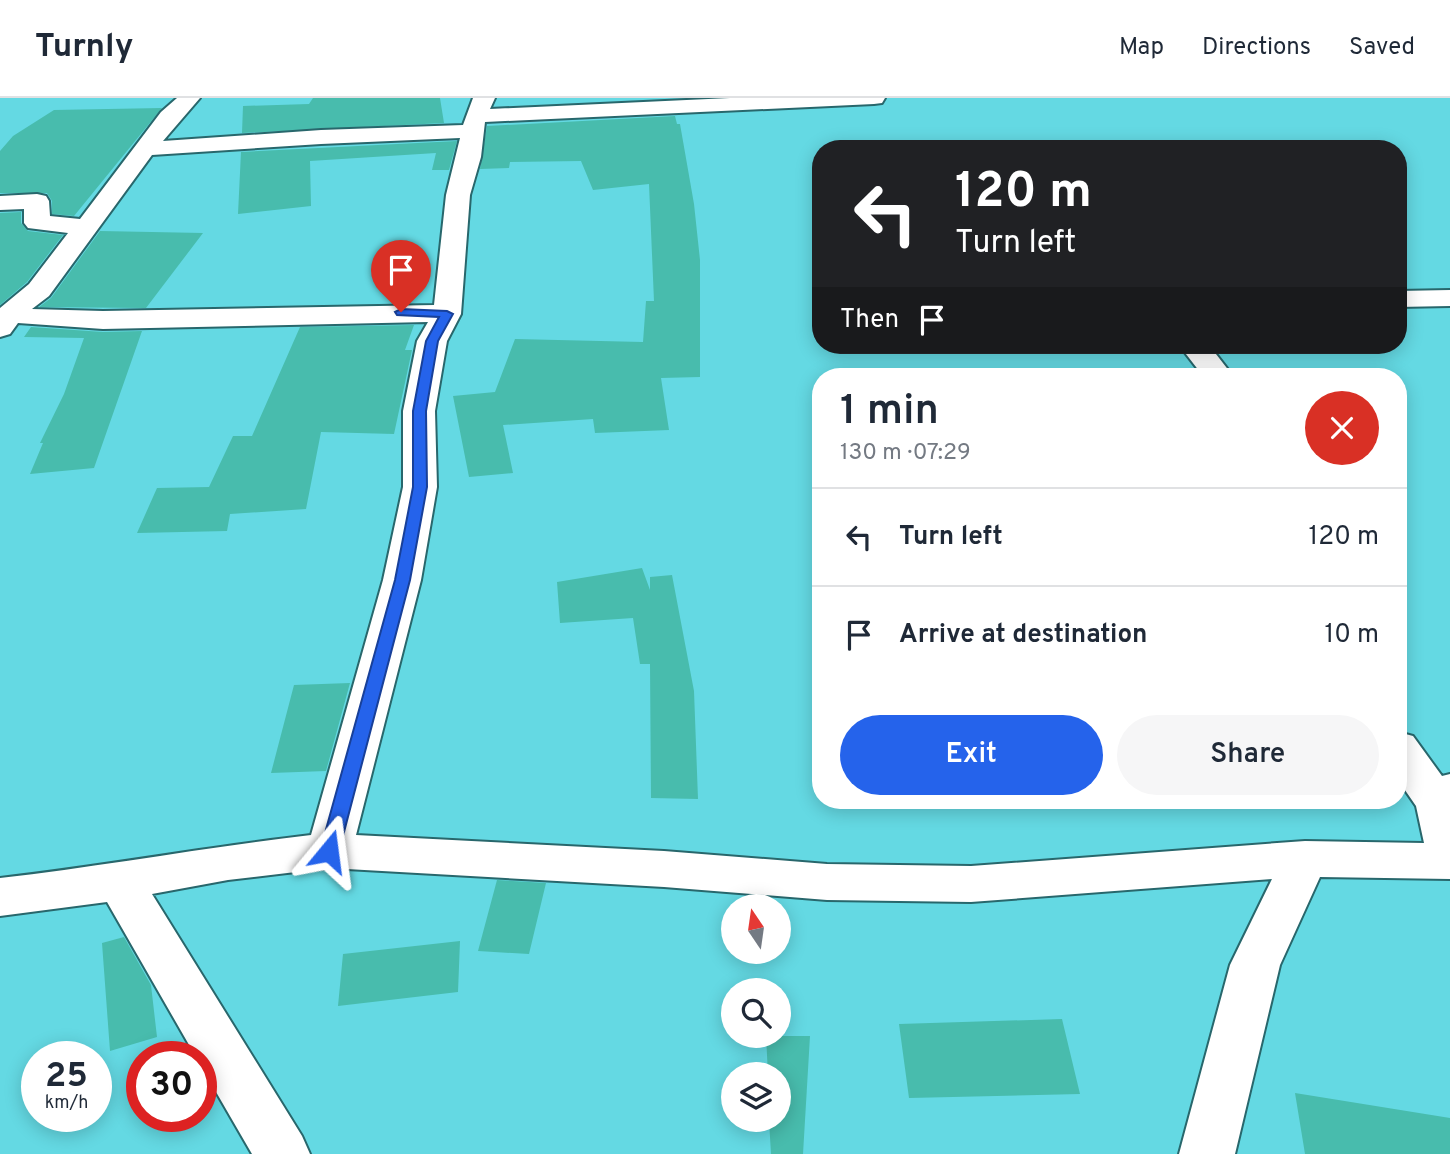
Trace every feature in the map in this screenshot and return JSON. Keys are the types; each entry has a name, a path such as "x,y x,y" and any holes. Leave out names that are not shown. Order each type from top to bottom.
{"street":[{"path":"7,319 39,290 169,117 189,98"},
{"path":"145,149 321,137 477,115 874,98"},
{"path":"329,851 402,580 420,487 419,411 432,341 447,314 458,195 477,115"},
{"path":"0,203 37,201 37,223 88,227"},
{"path":"1407,299 1450,298"},
{"path":"7,319 26,317 103,320 401,312 447,314"},
{"path":"1201,354 1213,368"},
{"path":"0,897 120,882 228,862 329,851 664,869 827,882 971,884 1305,859 1450,860 1444,797 1407,757"},
{"path":"1207,1154 1255,965 1305,859"},
{"path":"120,882 282,1154"}],"building":[{"path":"313,98 440,98 444,123 242,133 243,106 309,104"},
{"path":"162,108 74,216 52,214 52,201 47,193 0,193 0,151 13,136 54,110"},
{"path":"675,116 677,124 680,124 694,204 700,260 700,377 661,378 669,430 595,433 593,419 503,425 513,473 469,477 453,396 495,392 515,339 643,342 646,301 654,301 649,184 593,190 581,161 510,162 509,168 480,169 487,126"},
{"path":"457,141 449,170 432,170 436,153 310,161 311,206 238,214 241,152"},
{"path":"21,212 21,223 28,231 63,235 27,282 0,305 0,213"},
{"path":"100,231 203,233 146,308 39,307 51,298"},
{"path":"414,325 405,350 412,350 394,434 321,432 306,509 230,514 227,531 137,533 157,488 209,487 233,436 252,436 300,327"},
{"path":"31,327 103,332 142,331 94,468 30,474 43,443 40,443 64,394 84,338 24,337"},
{"path":"642,568 650,590 650,577 672,575 694,691 698,799 651,798 650,664 640,664 633,618 560,623 557,582"},
{"path":"350,683 326,771 271,773 294,685"},
{"path":"497,880 546,883 529,954 478,951"},
{"path":"124,937 151,985 157,1037 144,1041 126,1041 126,1046 112,1050 102,943"},
{"path":"460,941 458,992 338,1006 343,954"},
{"path":"1062,1019 1080,1094 909,1098 899,1024"},
{"path":"791,1036 810,1036 803,1154 771,1154 770,1132 791,1132 791,1062 767,1062 767,1048 791,1048"},
{"path":"1295,1093 1450,1118 1450,1154 1305,1154"}],"route":[{"path":"329,851 380,671 402,580 420,487 419,411 432,341 447,314 401,312"}]}
